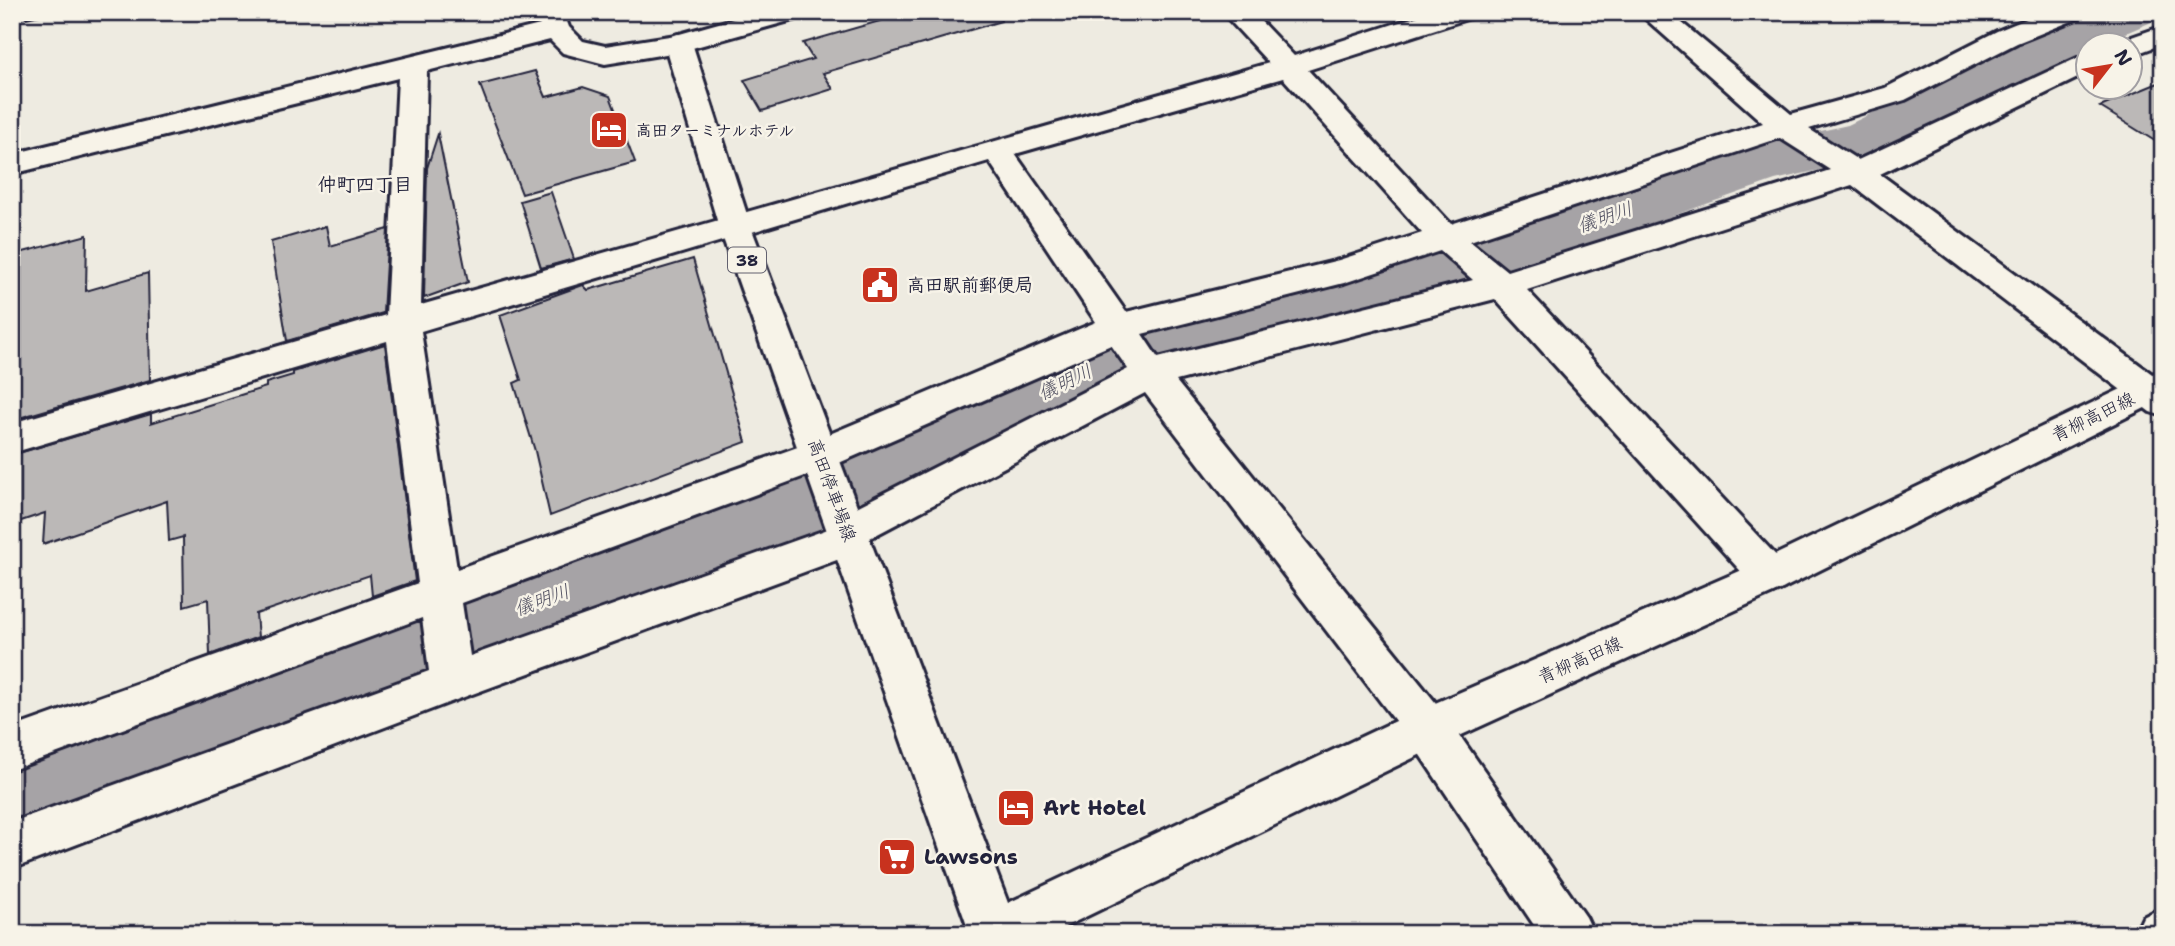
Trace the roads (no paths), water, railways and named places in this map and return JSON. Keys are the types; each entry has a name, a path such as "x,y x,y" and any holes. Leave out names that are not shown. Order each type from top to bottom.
{"street":[{"path":"12,164 413,64 555,21 573,47 605,55 678,43 790,12"},
{"path":"1236,12 1291,66 1374,161 1452,243 1502,285 1770,576"},
{"path":"12,438 996,149 1291,66 1460,12"},
{"path":"1652,12 1789,130 1850,168 2158,392"},
{"path":"12,749 822,465 1118,327 1452,243 1895,94 2007,37 2069,12"},
{"path":"2144,41 2163,34"},
{"name":"高田停車場線","path":"678,43 735,227 995,934"},
{"path":"413,64 404,325 438,598 450,672"},
{"path":"12,846 450,672 846,529 1150,374 1502,285 1850,168 2074,68"},
{"path":"996,149 1150,374 1428,728 1569,934"},
{"name":"青柳高田線","path":"995,934 1428,728 1770,576 2158,392"}],"waterway":[{"name":"儀明川","path":"12,798 858,483 1166,333 1518,247 1762,163 1865,141 2069,37 2130,12"}],"railway":[{"path":"12,19 44,12"}],"place":[{"name":"高田ターミナルホテル","path":"609,130"},
{"name":"高田駅前郵便局","path":"880,285"},
{"name":"Art Hotel","path":"1016,808"},
{"name":"Lawsons","path":"897,857"}],"district":[{"name":"仲町四丁目","path":"365,184"}]}
